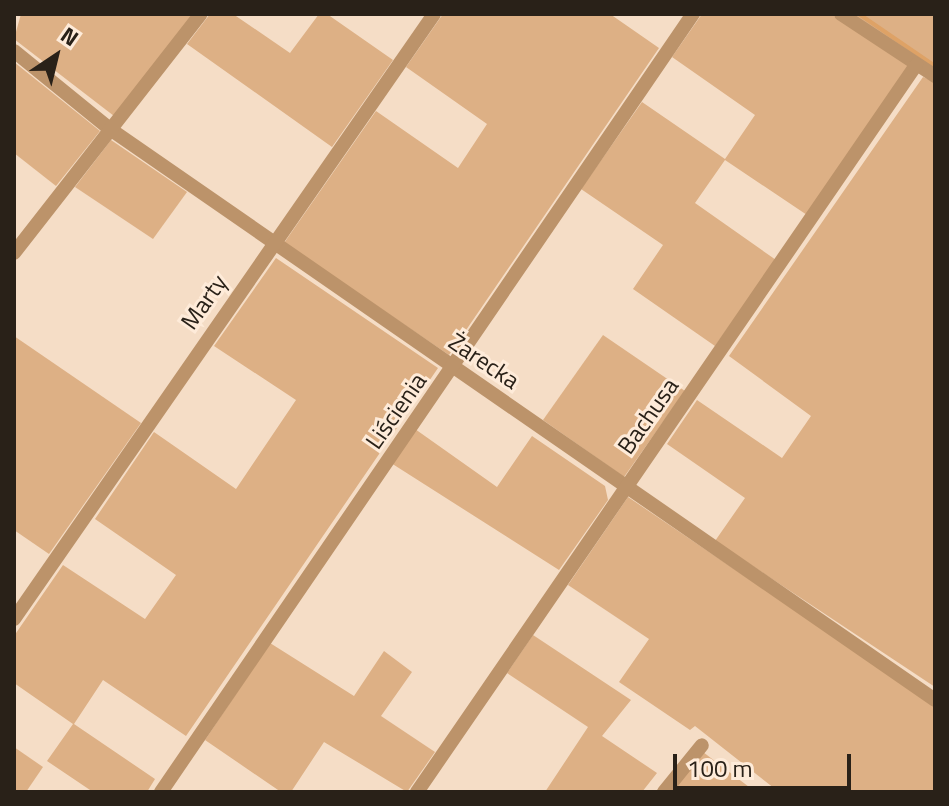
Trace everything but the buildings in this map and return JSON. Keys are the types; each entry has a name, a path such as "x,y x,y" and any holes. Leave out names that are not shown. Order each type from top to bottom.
{"street":[{"path":"14,253 201,14"},
{"name":"Marty","path":"14,619 434,14"},
{"name":"Liścienia","path":"161,792 693,14"},
{"path":"841,14 935,76"},
{"name":"Żarecka","path":"14,51 110,129 274,245 935,700"},
{"name":"Bachusa","path":"417,792 916,65"},
{"path":"664,792 702,745"}],"shaded area":[{"path":"21,14 193,14 114,116 14,39"},
{"path":"210,14 233,14 290,53 319,14 327,14 393,60 332,147 187,44"},
{"path":"443,14 610,14 659,48 449,355 284,243 376,111 458,168 487,124 406,67"},
{"path":"702,14 831,14 910,67 807,215 725,160 695,203 776,260 715,346 633,289 663,245 581,189 642,102 725,159 755,115 672,57"},
{"path":"851,14 935,14 935,71"},
{"path":"14,62 100,131 56,186 14,153"},
{"path":"923,77 935,82 935,687 715,541 745,498 667,444 697,400 782,458 811,416 729,356"},
{"path":"111,140 187,192 153,239 75,187"},
{"path":"276,258 438,368 186,736 103,680 74,724 155,779 147,792 93,792 47,761 73,724 14,683 14,636 63,565 145,619 176,575 95,519 154,432 236,489 296,400 214,346"},
{"path":"603,335 685,391 624,477 543,420"},
{"path":"14,336 141,423 49,554 14,530"},
{"path":"415,429 497,487 532,436 605,486 608,500 559,570 391,463"},
{"path":"628,497 935,705 935,792 779,792 695,726 690,730 619,682 649,639 568,585"},
{"path":"533,635 631,700 602,736 657,773 642,792 545,792 588,727 507,673"},
{"path":"270,643 354,696 384,651 412,672 381,716 435,752 407,792 324,742 291,792 281,792 205,740"},
{"path":"14,747 43,767 26,792 14,792"},
{"path":"703,752 753,790 753,792 671,792"}],"waterway":[{"path":"859,14 935,66"}]}
